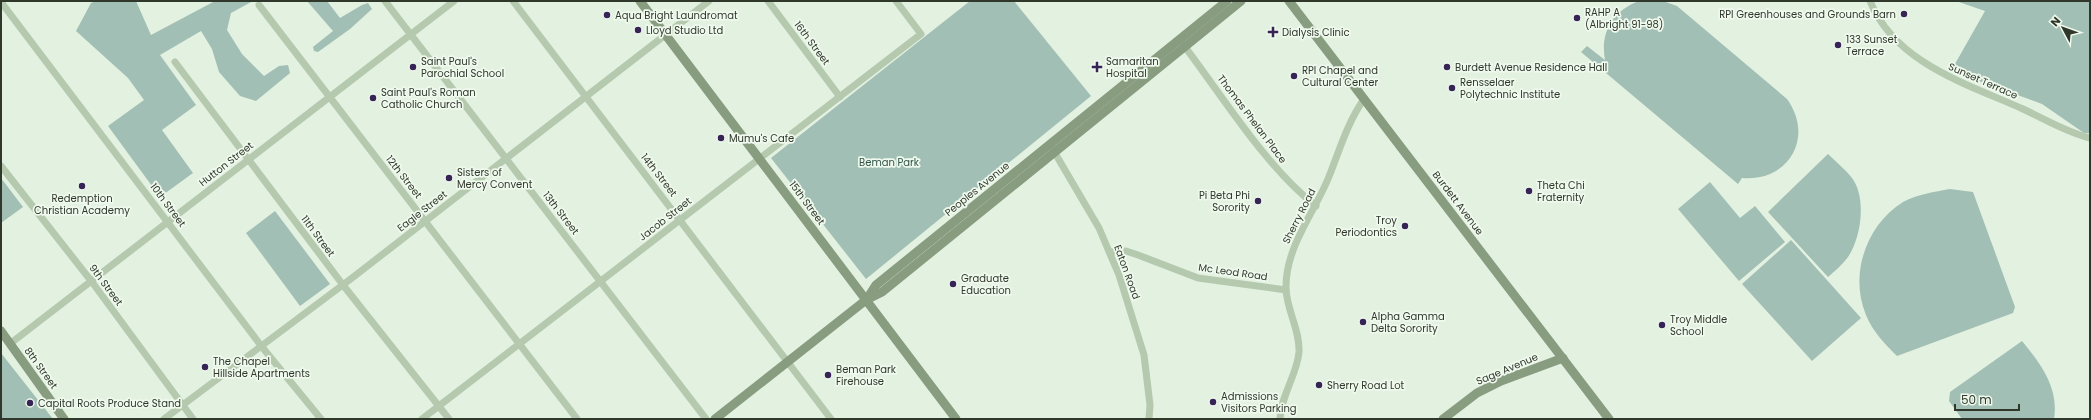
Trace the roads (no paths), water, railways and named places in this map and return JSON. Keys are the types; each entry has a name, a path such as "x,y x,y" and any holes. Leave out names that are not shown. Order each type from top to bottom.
{"street":[{"name":"13th Street","path":"385,1 706,419"},
{"name":"Hutton Street","path":"11,344 92,282 167,221 454,1"},
{"name":"14th Street","path":"513,1 681,219 831,419"},
{"name":"15th Street","path":"640,1 956,419"},
{"name":"Eagle Street","path":"164,419 262,347 426,222 709,1"},
{"name":"16th Street","path":"768,1 840,97"},
{"name":"Jacob Street","path":"422,419 921,34 896,1"},
{"name":"Peoples Avenue","path":"1182,43 1227,1"},
{"name":"Peoples Avenue","path":"715,419 866,300 882,292 1108,102 1182,43 1241,1"},
{"name":"Burdett Avenue","path":"1289,1 1610,419"},
{"name":"Sunset Terrace","path":"1870,1 1875,15 1887,30 1909,52 1947,77 2047,120 2075,134 2090,138"},
{"name":"10th Street","path":"1,2 262,347 321,419"},
{"name":"12th Street","path":"259,5 577,419"},
{"name":"Thomas Phelan Place","path":"1182,43 1271,161 1301,194 1316,206"},
{"name":"11th Street","path":"175,62 343,285 449,419"},
{"name":"Sherry Road","path":"1280,419 1285,391 1296,366 1298,352 1298,334 1286,290 1292,252 1298,237 1316,206 1353,115 1364,99"},
{"name":"Eaton Road","path":"1052,149 1099,228 1110,252 1144,355 1150,405 1149,419"},
{"name":"9th Street","path":"1,166 92,282 193,419"},
{"name":"Mc Leod Road","path":"1110,252 1126,251 1138,254 1198,278 1286,290"},
{"name":"8th Street","path":"1,331 64,419"},
{"name":"Sage Avenue","path":"1444,419 1477,393 1501,381 1562,358"}],"place":[{"name":"RPI Greenhouses and Grounds Barn","path":"1904,14"},
{"name":"Aqua Bright Laundromat","path":"607,15"},
{"name":"RAHP A (Albright 91-98)","path":"1577,18"},
{"name":"Lloyd Studio Ltd","path":"638,30"},
{"name":"Dialysis Clinic","path":"1273,32"},
{"name":"133 Sunset Terrace","path":"1838,45"},
{"name":"Saint Paul's Parochial School","path":"413,67"},
{"name":"Samaritan Hospital","path":"1097,67"},
{"name":"Burdett Avenue Residence Hall","path":"1447,67"},
{"name":"RPI Chapel and Cultural Center","path":"1294,76"},
{"name":"Rensselaer Polytechnic Institute","path":"1452,88"},
{"name":"Saint Paul's Roman Catholic Church","path":"373,98"},
{"name":"Mumu's Cafe","path":"721,138"},
{"name":"Sisters of Mercy Convent","path":"449,178"},
{"name":"Redemption Christian Academy","path":"82,186"},
{"name":"Theta Chi Fraternity","path":"1529,191"},
{"name":"Pi Beta Phi Sorority","path":"1258,201"},
{"name":"Troy Periodontics","path":"1405,226"},
{"name":"Graduate Education","path":"953,284"},
{"name":"Alpha Gamma Delta Sorority","path":"1363,322"},
{"name":"Troy Middle School","path":"1662,325"},
{"name":"The Chapel Hillside Apartments","path":"205,367"},
{"name":"Beman Park Firehouse","path":"828,375"},
{"name":"Sherry Road Lot","path":"1319,385"},
{"name":"Admissions Visitors Parking","path":"1213,402"},
{"name":"Capital Roots Produce Stand","path":"30,403"}],"park label":[{"name":"Beman Park","path":"889,162"}]}
